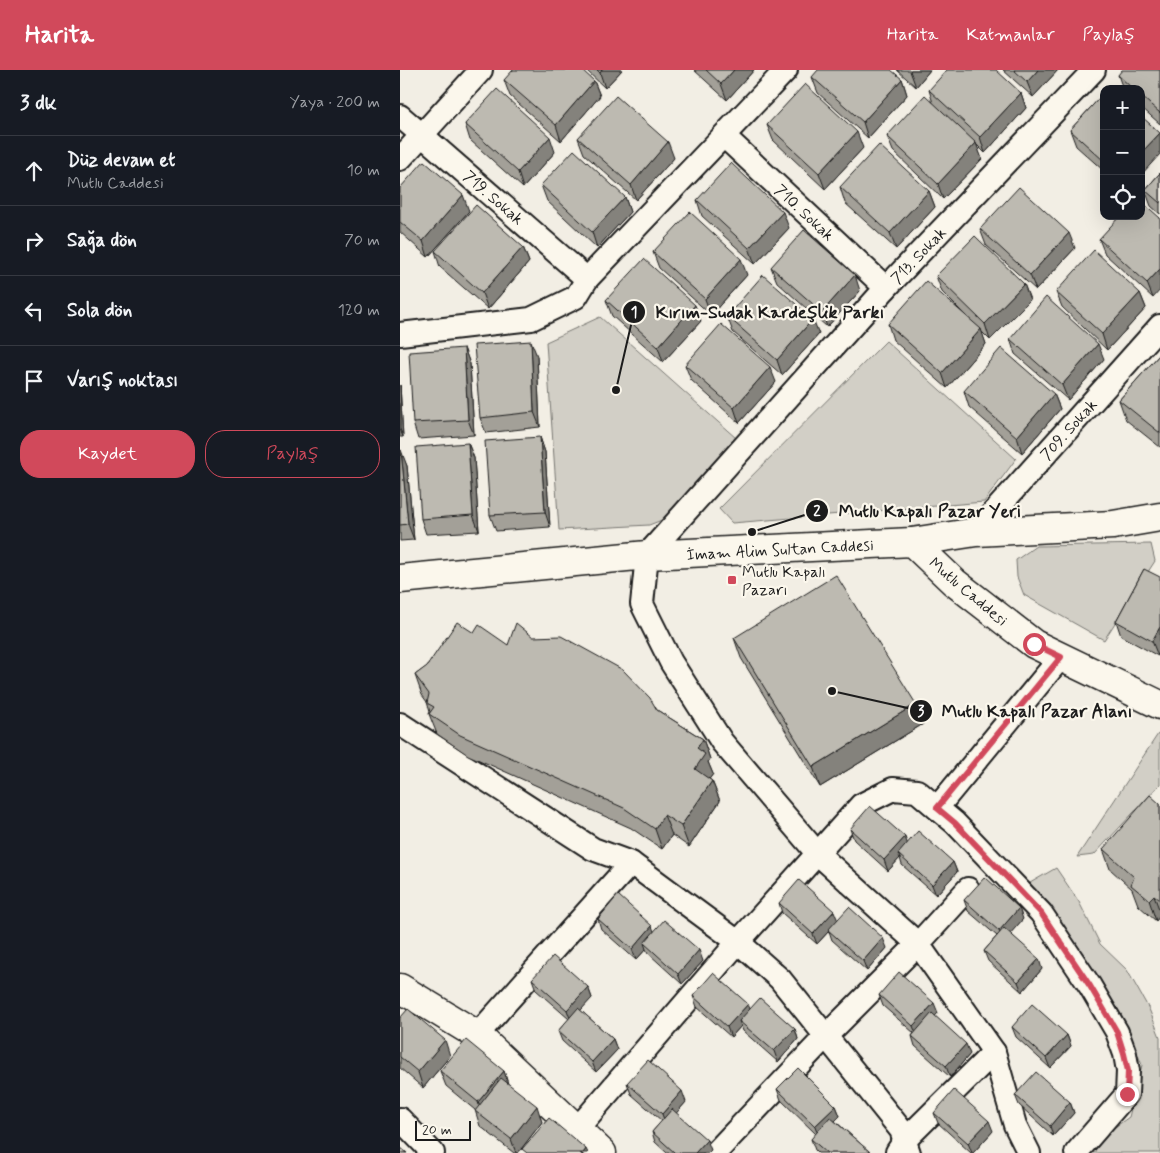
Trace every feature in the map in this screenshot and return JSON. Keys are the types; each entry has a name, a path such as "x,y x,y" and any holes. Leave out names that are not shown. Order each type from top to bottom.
{"street":[{"path":"400,158 481,70"},
{"path":"400,334 532,319 576,297 587,279 786,70"},
{"name":"713. Sokak","path":"647,555 886,288 1094,70"},
{"name":"719. Sokak","path":"400,116 587,279"},
{"name":"710. Sokak","path":"724,136 886,288"},
{"name":"709. Sokak","path":"976,532 1160,326"},
{"name":"İmam Alim Sultan Caddesi","path":"400,579 647,555 912,542 976,532 1112,526 1160,517"},
{"name":"Mutlu Caddesi","path":"912,542 954,582 1034,644 1160,705"},
{"path":"647,555 642,604 671,662 722,742 817,853 918,944 994,1052 1015,1125 1029,1153"},
{"path":"937,808 1061,657"},
{"path":"400,724 593,849 631,863 738,942 780,979 901,1130 903,1149"},
{"path":"578,1129 738,942 861,805 893,789 917,791 955,823 1041,913 1090,986 1117,1032 1128,1071 1127,1094 1076,1153"},
{"path":"477,1035 631,863"},
{"path":"715,1153 826,1036 918,944 968,889"},
{"path":"400,988 477,1035 602,1153"},
{"path":"903,1149 994,1052"},
{"path":"400,1119 433,1153"}],"shaded area":[{"path":"600,317 736,438 667,518 649,525 559,530 546,342"},
{"path":"886,341 1016,459 984,502 732,523 719,509"},
{"path":"1151,544 1155,561 1104,640 1024,595 1017,577 1016,560 1036,546"},
{"path":"1158,734 1160,735 1160,784 1094,855 1077,857"},
{"path":"1056,868 1079,902 1100,944 1127,970 1149,1009 1160,1037 1160,1153 1085,1153 1108,1132 1129,1117 1142,1065 1125,1023 1088,965 1030,883"}],"building":[{"path":"513,70 582,70 594,81 556,125 504,80"},
{"path":"706,70 734,70 721,84"},
{"path":"818,70 891,70 902,79 863,122 812,77"},
{"path":"947,70 996,70 1021,93 980,137 929,90"},
{"path":"1014,70 1038,70 1027,82"},
{"path":"1122,70 1160,70 1160,113 1145,100 1145,85 1129,85 1118,75"},
{"path":"805,84 857,132 819,173 767,125"},
{"path":"497,89 550,137 518,172 465,124"},
{"path":"925,95 976,143 938,184 887,136"},
{"path":"616,96 668,142 631,185 578,138"},
{"path":"1100,97 1100,157 1070,130"},
{"path":"1145,120 1160,133 1145,149"},
{"path":"879,145 929,191 890,233 840,187"},
{"path":"574,150 625,197 592,232 541,185"},
{"path":"424,161 463,195 423,241 400,222 400,188"},
{"path":"731,163 783,212 749,248 697,200"},
{"path":"1160,173 1160,203 1145,190"},
{"path":"1019,187 1069,233 1030,275 980,229"},
{"path":"476,205 523,247 482,293 435,251"},
{"path":"1145,205 1160,218 1160,269 1147,283 1099,239 1116,220 1145,220"},
{"path":"690,212 741,259 705,299 653,252"},
{"path":"804,230 855,275 822,312 771,267"},
{"path":"975,236 1024,284 985,324 936,276"},
{"path":"1094,250 1140,293 1102,334 1056,292"},
{"path":"644,259 695,305 658,347 606,300"},
{"path":"763,275 813,319 777,360 727,316"},
{"path":"926,281 981,329 942,373 888,324"},
{"path":"1046,297 1098,344 1062,385 1010,339"},
{"path":"721,324 770,367 734,408 685,365"},
{"path":"531,341 534,412 480,418 474,345"},
{"path":"464,348 468,420 413,423 409,352"},
{"path":"1001,348 1054,394 1017,437 964,391"},
{"path":"1160,354 1160,433 1119,400"},
{"path":"540,437 545,512 490,515 485,441"},
{"path":"468,443 473,515 421,519 416,447"},
{"path":"400,450 408,524 400,525"},
{"path":"1144,569 1160,577 1160,627 1152,641 1116,621"},
{"path":"836,575 916,704 813,767 734,638"},
{"path":"457,622 474,633 479,625 508,645 516,623 533,637 561,636 623,670 650,698 657,710 703,739 697,748 705,754 695,769 712,781 681,826 664,815 655,829 624,808 460,735 429,714 434,707 427,703 429,694 415,675 427,666"},
{"path":"1150,795 1160,804 1160,900 1154,895 1149,900 1131,885 1134,877 1103,849"},
{"path":"870,806 905,837 884,860 850,829"},
{"path":"918,831 953,862 932,885 898,854"},
{"path":"985,877 1019,908 999,931 964,900"},
{"path":"799,880 834,911 813,934 779,903"},
{"path":"618,895 652,926 632,949 598,919"},
{"path":"849,907 883,938 863,961 828,930"},
{"path":"664,920 699,950 678,974 644,943"},
{"path":"1004,928 1039,959 1018,982 984,951"},
{"path":"553,956 588,987 567,1010 532,979"},
{"path":"899,972 934,1003 913,1026 879,995"},
{"path":"713,973 748,1004 727,1027 693,996"},
{"path":"760,998 795,1029 774,1051 739,1021"},
{"path":"1032,1004 1067,1035 1046,1058 1012,1027"},
{"path":"578,1008 613,1039 592,1062 558,1031"},
{"path":"408,1009 445,1040 418,1072 400,1057 400,1018"},
{"path":"932,1013 966,1044 946,1066 912,1036"},
{"path":"466,1040 504,1071 478,1102 440,1071"},
{"path":"648,1060 682,1091 662,1114 627,1083"},
{"path":"798,1068 836,1106 815,1126 777,1089"},
{"path":"1036,1072 1070,1102 1050,1126 1015,1095"},
{"path":"501,1078 537,1106 511,1139 475,1111"},
{"path":"954,1090 989,1121 968,1143 934,1113"},
{"path":"672,1109 707,1140 695,1153 675,1153 652,1132"},
{"path":"830,1117 870,1152 827,1153 811,1139"},
{"path":"549,1118 586,1149 583,1153 527,1153 522,1149"},
{"path":"400,1147 407,1153 400,1153"}],"place":[{"name":"Kırım-Sudak Kardeşlik Parkı","path":"616,390"},
{"name":"Mutlu Kapalı Pazar Yeri","path":"752,532"},
{"name":"Mutlu Kapalı Pazarı","path":"732,580"},
{"name":"Mutlu Kapalı Pazar Alanı","path":"832,691"}],"route":[{"path":"1034,644 1061,657 937,808 955,823 1041,913 1090,986 1117,1032 1128,1071 1127,1094"}]}
